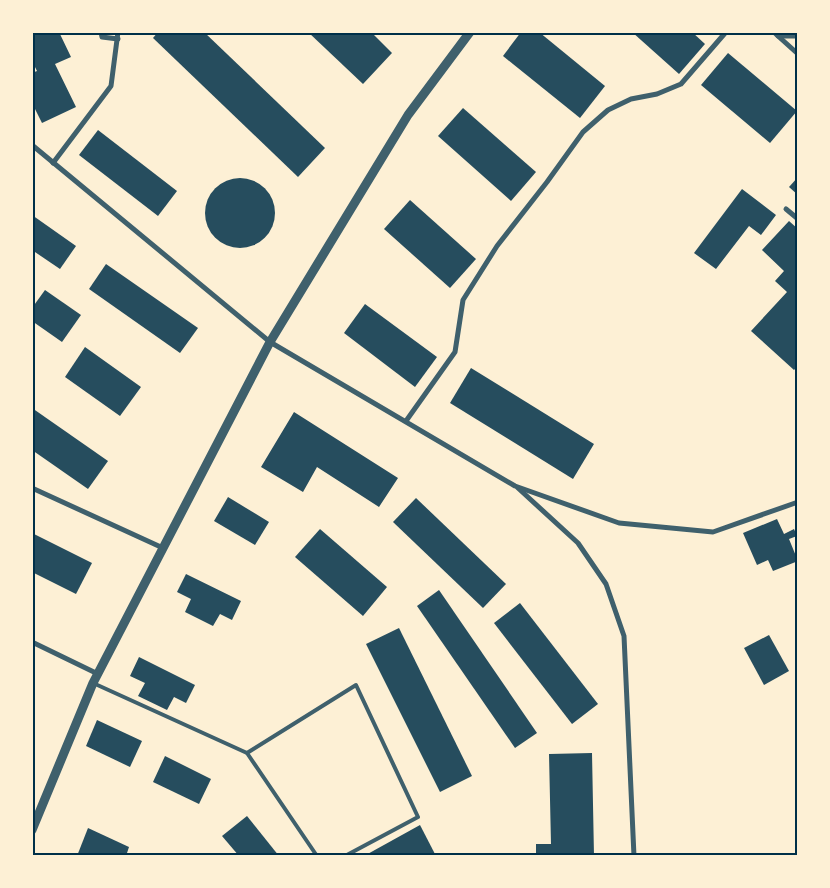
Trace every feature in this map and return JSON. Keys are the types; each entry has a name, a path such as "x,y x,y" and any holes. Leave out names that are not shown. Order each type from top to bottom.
{"street":[{"path":"101,32 102,37 118,39"},
{"path":"53,163 111,86 118,32"},
{"path":"32,830 93,683 270,342 408,115 470,32"},
{"path":"406,421 455,352 463,300 497,246 583,132 608,110 631,99 657,94 681,84 726,32"},
{"path":"776,34 798,36"},
{"path":"776,34 798,54"},
{"path":"32,146 270,342 515,486 619,523 713,532 798,502"},
{"path":"786,209 798,219"},
{"path":"515,486 578,543 606,584 624,636 634,856"},
{"path":"32,488 163,548"},
{"path":"32,642 98,674"}],"lane":[{"path":"93,683 247,754 318,856"},
{"path":"247,754 356,685 418,817 345,856"}],"building":[{"path":"32,32 59,32 71,57 55,64 76,107 42,123 32,103 32,73 37,71 32,61"},
{"path":"158,32 204,32 325,148 298,177 153,38"},
{"path":"308,32 371,32 392,53 363,84"},
{"path":"521,32 539,32 605,86 580,118 503,56"},
{"path":"632,32 692,32 705,44 679,74"},
{"path":"728,53 797,111 770,143 701,85"},
{"path":"463,108 536,172 511,201 438,136"},
{"path":"98,130 177,191 158,216 79,155"},
{"path":"798,177 798,195 789,187"},
{"path":"240,178 253,181 265,188 272,200 275,213 272,226 265,238 253,245 240,248 227,245 215,238 208,226 205,213 208,200 215,188 227,181"},
{"path":"742,189 776,215 761,235 749,226 716,269 694,253"},
{"path":"410,200 476,259 450,288 384,229"},
{"path":"32,215 76,246 60,269 32,250"},
{"path":"789,221 798,229 798,366 794,370 751,331 787,292 775,281 784,271 762,250"},
{"path":"106,264 198,328 180,353 89,289"},
{"path":"45,290 81,315 62,342 32,321 32,308"},
{"path":"365,304 437,357 415,387 344,333"},
{"path":"85,347 141,387 120,416 65,377"},
{"path":"471,368 594,444 573,479 450,403"},
{"path":"32,408 108,461 88,489 32,450"},
{"path":"294,412 398,478 379,507 317,467 303,492 261,467"},
{"path":"228,497 269,522 255,545 214,521"},
{"path":"416,498 506,584 483,608 393,522"},
{"path":"777,519 784,534 794,529 797,536 789,539 798,561 773,571 768,560 757,565 743,533"},
{"path":"320,529 387,587 363,616 295,557"},
{"path":"32,533 92,563 76,594 32,572"},
{"path":"186,574 241,601 232,620 220,614 213,626 185,612 191,599 177,592"},
{"path":"439,590 537,733 515,748 417,606"},
{"path":"520,603 598,704 572,724 494,623"},
{"path":"399,628 472,776 440,792 366,644"},
{"path":"769,635 789,671 764,685 744,648"},
{"path":"139,657 195,685 186,703 174,697 167,710 138,696 145,683 130,676"},
{"path":"97,720 142,741 130,767 86,746"},
{"path":"592,753 594,856 536,856 536,844 551,844 549,754"},
{"path":"165,756 211,779 199,804 153,782"},
{"path":"247,816 279,856 239,856 222,836"},
{"path":"420,825 436,856 364,856"},
{"path":"88,828 129,847 126,856 77,856"}]}
